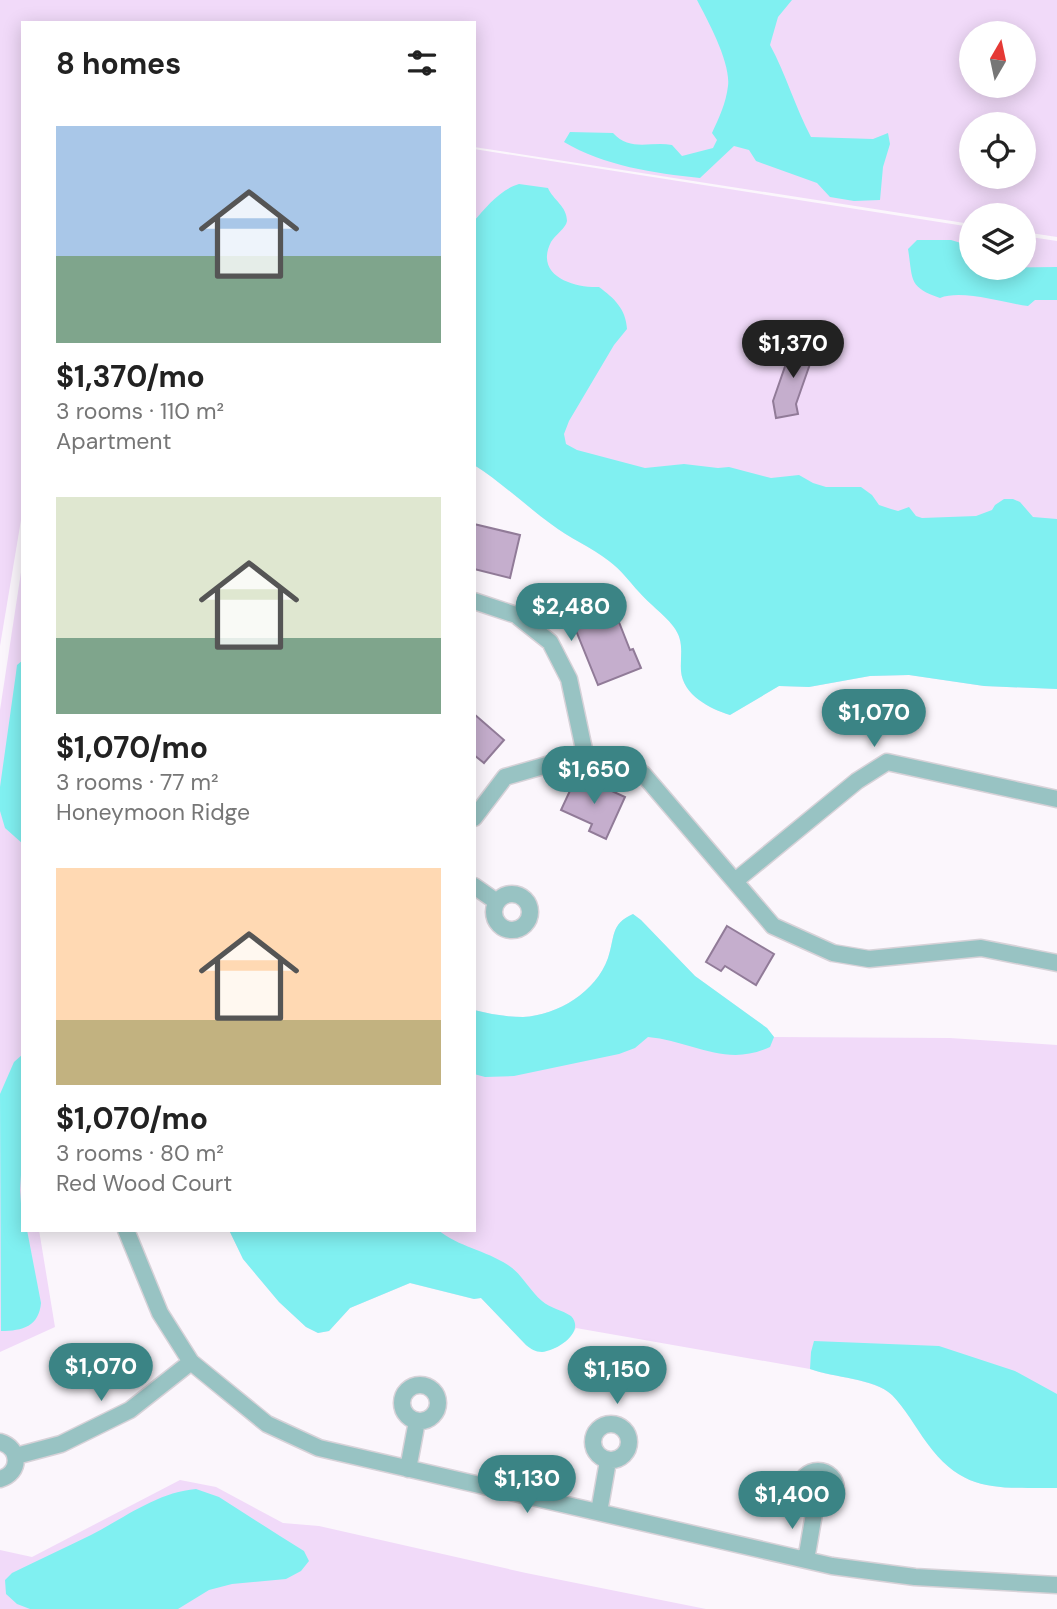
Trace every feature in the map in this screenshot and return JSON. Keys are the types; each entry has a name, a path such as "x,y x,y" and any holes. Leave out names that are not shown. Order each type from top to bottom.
{"street":[{"path":"476,602 516,615 550,642 569,679 585,754"},
{"path":"476,815 505,777 585,754 643,774 773,926 833,953 869,959 981,948 1057,963"},
{"path":"735,881 857,781 887,762 1057,799"},
{"path":"476,887 497,901"},
{"path":"127,1232 160,1313 191,1362 267,1424 319,1448 832,1566 915,1577 1057,1585"},
{"path":"16,1456 61,1444 130,1410 191,1362"},
{"path":"408,1469 417,1421"},
{"path":"0,1442 10,1446 16,1456 12,1473 0,1479"},
{"path":"599,1512 608,1461"},
{"path":"806,1560 815,1508"}],"shaded area":[{"path":"0,0 1057,0 1057,237 1036,234 1036,203 959,203 959,222 476,147 476,21 21,21 21,520 0,646"},
{"path":"476,149 959,225 959,280 1036,280 1036,238 1057,241 1057,689 984,686 909,675 870,676 809,687 779,686 730,715 706,705 687,687 681,671 679,637 669,621 609,561 541,517 476,466"},
{"path":"21,572 21,1232 39,1232 55,1327 0,1352 0,710"},
{"path":"633,914 641,920 695,976 767,1028 774,1037 950,1038 1057,1045 1057,1488 984,1485 955,1472 927,1443 892,1395 875,1385 810,1369 576,1328 561,1345 548,1350 533,1349 481,1298 474,1299 410,1283 350,1308 329,1331 318,1333 306,1327 279,1302 243,1259 230,1232 476,1232 476,1010 523,1017 549,1012 574,1000 595,981 602,970 608,958 614,932"},
{"path":"180,1480 216,1487 283,1523 319,1526 526,1573 706,1609 0,1609 0,1550 32,1557"}],"water":[{"path":"697,0 792,0 778,17 770,45 800,114 811,137 873,139 888,133 890,144 883,167 880,200 854,201 830,197 817,183 756,161 749,150 734,146 700,178 612,163 564,142 570,132 613,133 634,144 672,145 682,156 713,148 717,140 712,133 726,98 728,77 718,42"},
{"path":"519,184 548,188 565,211 567,221 551,242 547,254 552,271 568,282 599,287 618,305 626,322 627,329 614,345 569,421 564,434 566,444 577,450 645,468 684,464 729,467 771,478 799,475 826,487 861,487 872,495 879,505 898,511 909,507 916,516 922,518 976,516 992,510 1004,499 1013,499 1020,502 1033,517 1057,519 1057,689 984,686 909,675 870,676 809,687 779,686 730,715 706,705 692,694 683,680 679,637 669,621 609,561 541,517 476,466 476,219 489,204 512,186"},
{"path":"917,240 959,242 959,280 1036,280 1036,267 1057,267 1057,300 1035,300 1028,306 960,295 940,298 917,286 912,275 908,249"},
{"path":"21,662 21,842 5,828 0,811 0,787 17,665"},
{"path":"633,914 641,920 695,976 767,1028 774,1037 770,1047 754,1053 724,1054 648,1037 635,1048 619,1054 514,1076 485,1077 476,1075 476,1010 523,1017 549,1012 574,1000 595,981 602,970 608,958 614,932"},
{"path":"21,1056 21,1232 27,1232 41,1303 37,1317 29,1326 1,1331 0,1094 14,1062"},
{"path":"230,1232 441,1232 508,1265 542,1301 571,1316 575,1328 568,1340 562,1344 548,1351 537,1351 526,1345 481,1298 474,1299 410,1283 350,1308 329,1331 318,1333 306,1327 279,1302 243,1259"},
{"path":"814,1341 939,1346 1015,1371 1057,1394 1057,1488 984,1485 955,1472 941,1460 901,1406 884,1389 810,1369"},
{"path":"196,1489 219,1497 304,1551 309,1561 301,1571 286,1579 232,1584 209,1590 178,1609 30,1609 17,1604 6,1594 5,1580 12,1573 155,1500"}],"building":[{"path":"804,340 818,356 810,364 796,404 798,414 776,418 773,401 790,352"},
{"path":"476,524 520,535 510,578 476,570"},
{"path":"615,612 630,650 633,649 641,668 598,685 575,628"},
{"path":"476,716 504,740 484,763 476,757"},
{"path":"588,780 625,797 606,839 589,831 592,824 561,810 574,782 585,786"},
{"path":"727,926 774,954 756,985 725,966 721,971 706,962"}]}
